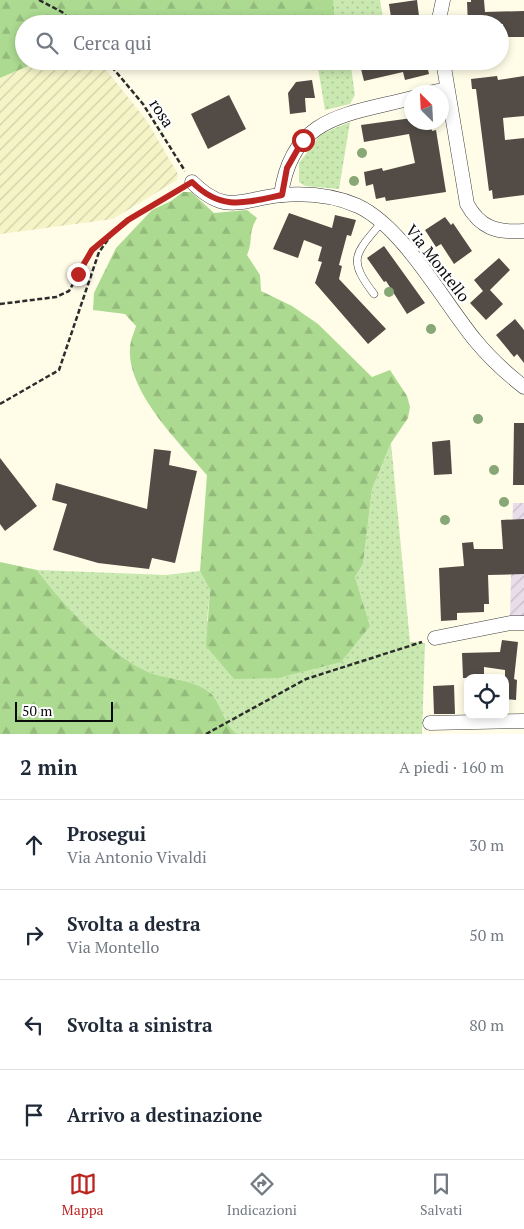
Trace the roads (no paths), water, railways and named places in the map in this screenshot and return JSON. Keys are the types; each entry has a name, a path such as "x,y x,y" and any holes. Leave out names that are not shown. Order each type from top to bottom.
{"street":[{"path":"440,15 443,0"},
{"path":"444,70 446,85"},
{"path":"282,195 287,168 296,150 311,131 334,118 404,100"},
{"path":"449,101 464,194 469,208 477,220 493,230 524,231"},
{"name":"Via Montello","path":"192,182 204,194 222,202 247,203 282,195 310,194 337,199 359,207 398,238 476,340 505,372 524,388"},
{"path":"435,638 510,623 524,623"},
{"path":"430,723 524,721"}],"lane":[{"path":"374,294 359,273 356,257 381,223"}]}
